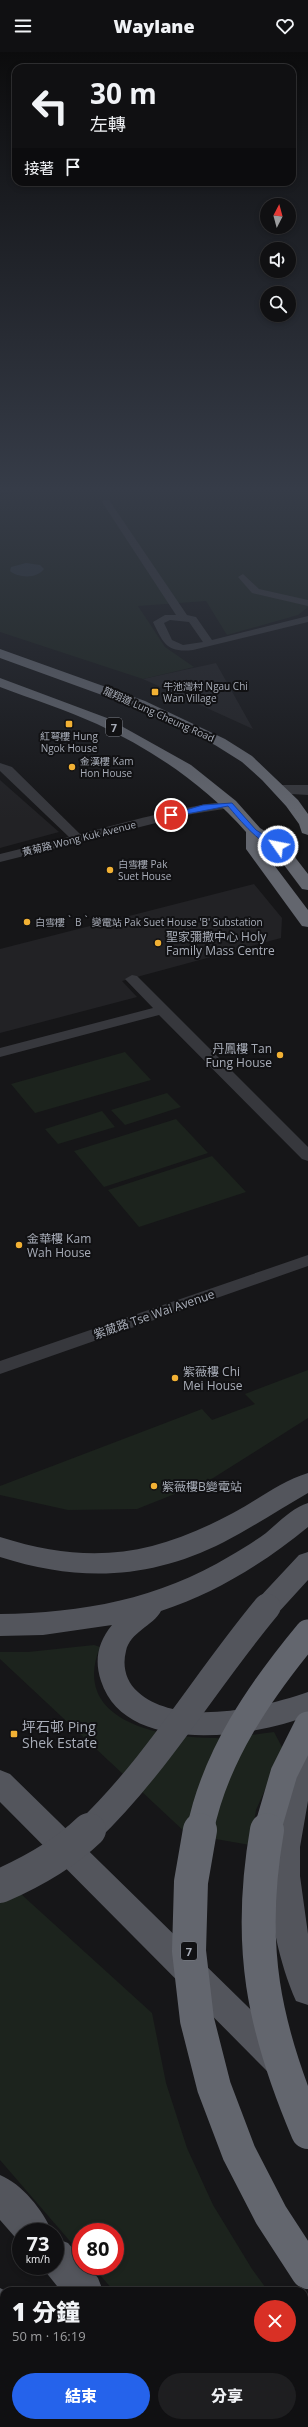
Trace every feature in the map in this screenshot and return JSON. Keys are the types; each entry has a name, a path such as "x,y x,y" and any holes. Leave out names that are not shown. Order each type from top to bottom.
{"highway":[{"name":"龍翔道 Lung Cheung Road","path":"0,653 130,700 203,733 247,759 281,790 308,826"},
{"name":"7","path":"0,682 70,708 123,731 186,768 230,804 254,831 278,846 308,885"},
{"path":"254,831 254,849 308,922"},
{"name":"7","path":"308,1633 270,1683 249,1714 229,1750 216,1781 204,1817 195,1857 189,1936 193,2004 202,2045 217,2098 238,2151 264,2204 291,2249 308,2272"},
{"path":"308,1725 287,1764 274,1798 265,1832 259,1870 257,1908 263,1990 284,2076 308,2132"}],"main road":[{"path":"0,1548 37,1558 69,1564 100,1566 127,1563 177,1550 242,1520 283,1495 308,1482"},
{"path":"308,1513 261,1549 217,1576 136,1618 115,1641 109,1657 110,1671 120,1695 129,1705 157,1717 205,1723 251,1719 308,1704"},
{"path":"0,1886 42,1866 69,1848 110,1811 148,1766 244,1634 308,1562"},
{"path":"0,1626 28,1626 101,1618 174,1598"},
{"path":"308,1763 291,1808 284,1848 284,1871 288,1923 308,1990"},
{"path":"0,1783 248,2031 308,2088"},
{"path":"0,2193 26,2223"},
{"path":"64,2266 82,2287"}],"street":[{"path":"281,790 308,790"}],"lane":[{"path":"170,598 183,617"},
{"path":"286,598 308,603"},
{"path":"209,644 196,622 183,617 169,617 158,622 168,642 187,648 209,644 308,619"},
{"path":"0,767 8,770 77,838"},
{"name":"黃菊路 Wong Kuk Avenue","path":"0,858 192,810 230,804"},
{"path":"132,979 160,1010 308,1156"},
{"path":"0,1053 160,1010"},
{"name":"紫葳路 Tse Wai Avenue","path":"0,1368 308,1260"}],"shaded area":[{"path":"0,598 308,598 308,607 298,615 227,635 206,601 138,606 165,647 194,667 143,679 0,632"},
{"path":"216,663 253,729 143,679"},
{"path":"0,780 59,832 0,848"},
{"path":"254,884 282,918 281,938 122,981 137,997 0,1033 0,949"},
{"path":"125,1052 151,1080 35,1113 11,1084"},
{"path":"167,1093 181,1107 125,1125 111,1110"},
{"path":"102,1111 115,1127 58,1144 45,1129"},
{"path":"176,1119 208,1153 104,1187 74,1151"},
{"path":"212,1156 246,1192 139,1227 108,1190"},
{"path":"308,1370 308,1418 210,1480 137,1509 68,1510 0,1495 0,1486 202,1409 212,1420 255,1404 245,1394"},
{"path":"94,1645 100,1647 94,1672 98,1692 109,1708 125,1720 146,1729 192,1737 228,1738 274,1732 283,1749 256,1810 250,1845 187,1834 0,1659 0,1652 28,1652"},
{"path":"0,1875 152,2013 166,2083 187,2148 213,2205 252,2269 265,2287 110,2287 100,2275 124,2275 124,2223 72,2223 72,2244 64,2234 64,2223 54,2223 0,2160"}],"place":[{"name":"牛池灣村 Ngau Chi Wan Village","path":"155,692"},
{"name":"紅萼樓 Hung Ngok House","path":"69,724"},
{"name":"金漢樓 Kam Hon House","path":"72,767"},
{"name":"白雪樓 Pak Suet House","path":"110,870"},
{"name":"白雪樓‵B‵變電站 Pak Suet House 'B' Substation","path":"27,922"},
{"name":"聖家彌撒中心 Holy Family Mass Centre","path":"158,943"},
{"name":"丹鳳樓 Tan Fung House","path":"280,1055"},
{"name":"金華樓 Kam Wah House","path":"19,1245"},
{"name":"紫薇樓 Chi Mei House","path":"175,1378"},
{"name":"紫薇樓B變電站","path":"154,1486"},
{"name":"坪石邨 Ping Shek Estate","path":"14,1734"}],"route":[{"path":"171,815 203,807 230,804 254,831 278,846"}]}
